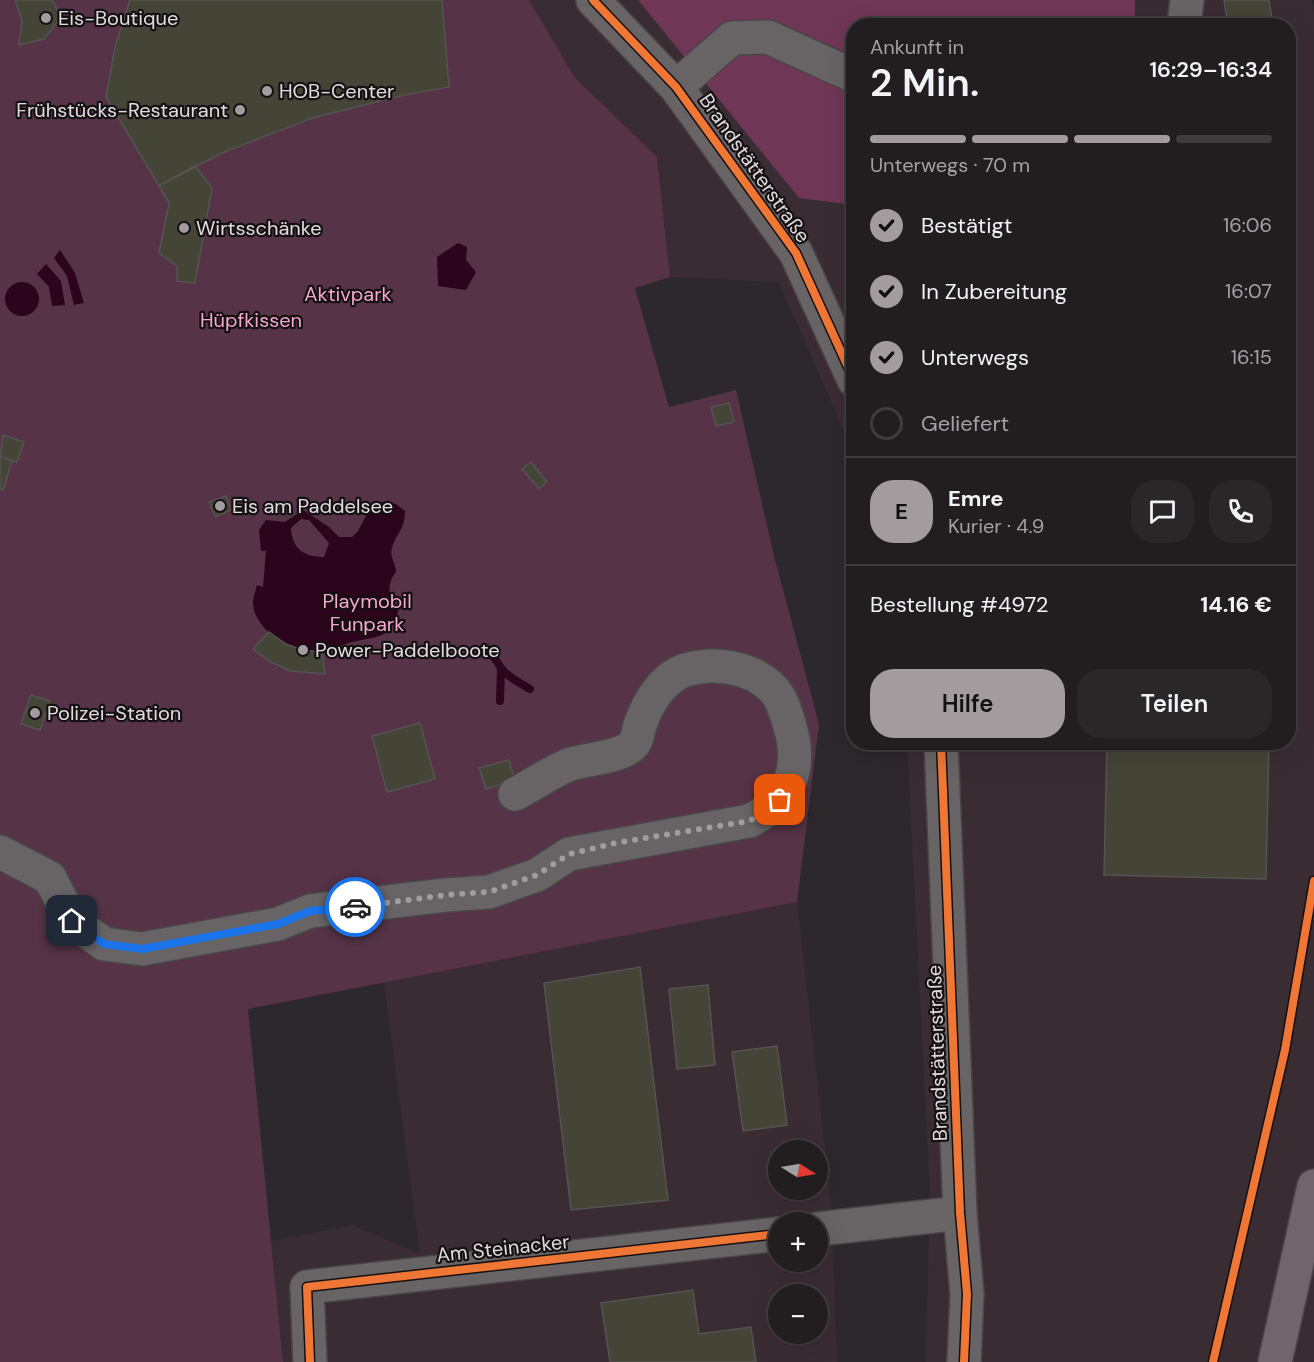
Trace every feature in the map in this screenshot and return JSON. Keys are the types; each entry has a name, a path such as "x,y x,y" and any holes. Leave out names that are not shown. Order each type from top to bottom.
{"main road":[{"path":"1275,1362 1314,1186"}],"street":[{"name":"Brandstätterstraße","path":"593,0 676,87 796,253 846,362"},
{"path":"1185,18 1186,0"},
{"path":"676,87 732,38 768,38 846,72"},
{"path":"0,852 50,878 72,921 104,944 142,949 278,924 310,911 489,892 537,875 569,854 616,843 749,821 767,812 788,787 794,771 791,730 783,705 771,687 753,675 730,667 707,666 687,669 670,678 655,693 635,742 625,751 570,765 515,794"},
{"name":"Brandstätterstraße","path":"941,750 960,1213 967,1294 964,1362"},
{"path":"828,1228 960,1213"},
{"name":"Am Steinacker","path":"310,1362 306,1287 768,1235"}],"shaded area":[{"path":"529,0 638,0 799,197 846,204 846,436 779,282 670,277 657,157 575,78"},
{"path":"638,0 1135,0 1135,18 846,18 846,204 799,198"},
{"path":"1135,0 1312,0 1314,12 1314,1362 926,1362 930,1190 907,750 1296,750 1296,18 1135,18"},
{"path":"458,243 467,247 466,260 476,272 466,290 438,286 437,257"},
{"path":"60,250 75,273 84,303 74,305 67,276 54,258"},
{"path":"46,264 61,281 65,305 52,306 49,287 37,274"},
{"path":"22,282 34,287 39,299 34,311 22,316 10,311 5,299 10,287"},
{"name":"Power-Paddelboote","path":"383,502 396,504 405,511 404,523 391,551 396,572 390,583 390,598 391,602 399,608 392,626 377,637 348,643 322,652 300,650 278,640 261,623 255,614 253,603 257,585 263,587 266,551 261,551 259,530 266,520 285,522 303,510 329,527 339,537 352,537 358,531 372,505","holes":["301,519 309,520 329,543 324,557 305,553 294,541 291,528"]},
{"path":"797,902 824,1140 768,1140 768,1200 828,1200 828,1176 837,1362 283,1362 271,1241 352,1225 420,1254 384,982"}],"green space":[{"name":"Playmobil Funpark","path":"0,0 529,0 575,78 657,157 670,277 635,288 669,407 736,390 774,556 819,724 797,902 248,1009 283,1362 0,1362"}],"building":[{"path":"15,0 52,0 61,17 44,39 19,45 22,21"},
{"name":"HOB-Center","path":"130,0 442,0 449,87 404,95 312,118 222,153 159,186 106,97 115,47"},
{"path":"1224,0 1269,0 1272,18 1227,18"},
{"name":"Wirtsschänke","path":"195,166 212,188 195,283 177,281 177,266 159,253 169,203 159,186"},
{"path":"729,403 734,422 716,426 711,407"},
{"path":"3,435 24,442 17,462 0,457"},
{"path":"0,457 12,461 3,490 0,489"},
{"path":"531,462 547,482 539,489 522,469"},
{"name":"Eis am Paddelsee","path":"226,496 231,510 215,517 209,502"},
{"path":"269,632 286,644 303,650 322,652 325,674 290,671 269,661 253,649"},
{"name":"Polizei-Station","path":"31,695 50,701 40,730 21,724"},
{"path":"420,723 435,779 387,792 372,736"},
{"path":"1107,750 1269,750 1266,879 1104,875"},
{"path":"509,760 515,780 486,789 479,768"},
{"path":"640,967 668,1200 571,1210 544,983"},
{"path":"708,985 715,1065 677,1069 669,989"},
{"path":"777,1046 787,1125 743,1131 732,1052"},
{"path":"693,1290 699,1334 751,1327 756,1362 610,1362 601,1303"}],"waterway":[{"path":"490,654 508,675 530,689"},
{"path":"500,701 501,668"}],"cycle path":[{"path":"593,0 676,87 796,253 846,362"},
{"path":"941,750 960,1213 967,1294 964,1362"},
{"path":"1213,1362 1285,1050 1314,881"},
{"path":"310,1362 307,1287 768,1235"}],"way so far":[{"path":"355,907 446,895 489,892 537,875 569,854 616,843 749,821 767,812 780,800"}],"place":[{"name":"Eis-Boutique","path":"46,18"},
{"name":"HOB-Center","path":"267,91"},
{"name":"Frühstücks-Restaurant","path":"240,110"},
{"name":"Wirtsschänke","path":"184,228"},
{"name":"Eis am Paddelsee","path":"220,506"},
{"name":"Power-Paddelboote","path":"303,650"},
{"name":"Polizei-Station","path":"35,713"}],"route":[{"path":"72,921 104,944 142,949 278,924 310,911 355,907"}],"park label":[{"name":"Aktivpark","path":"348,294"},
{"name":"Hüpfkissen","path":"251,320"}]}
